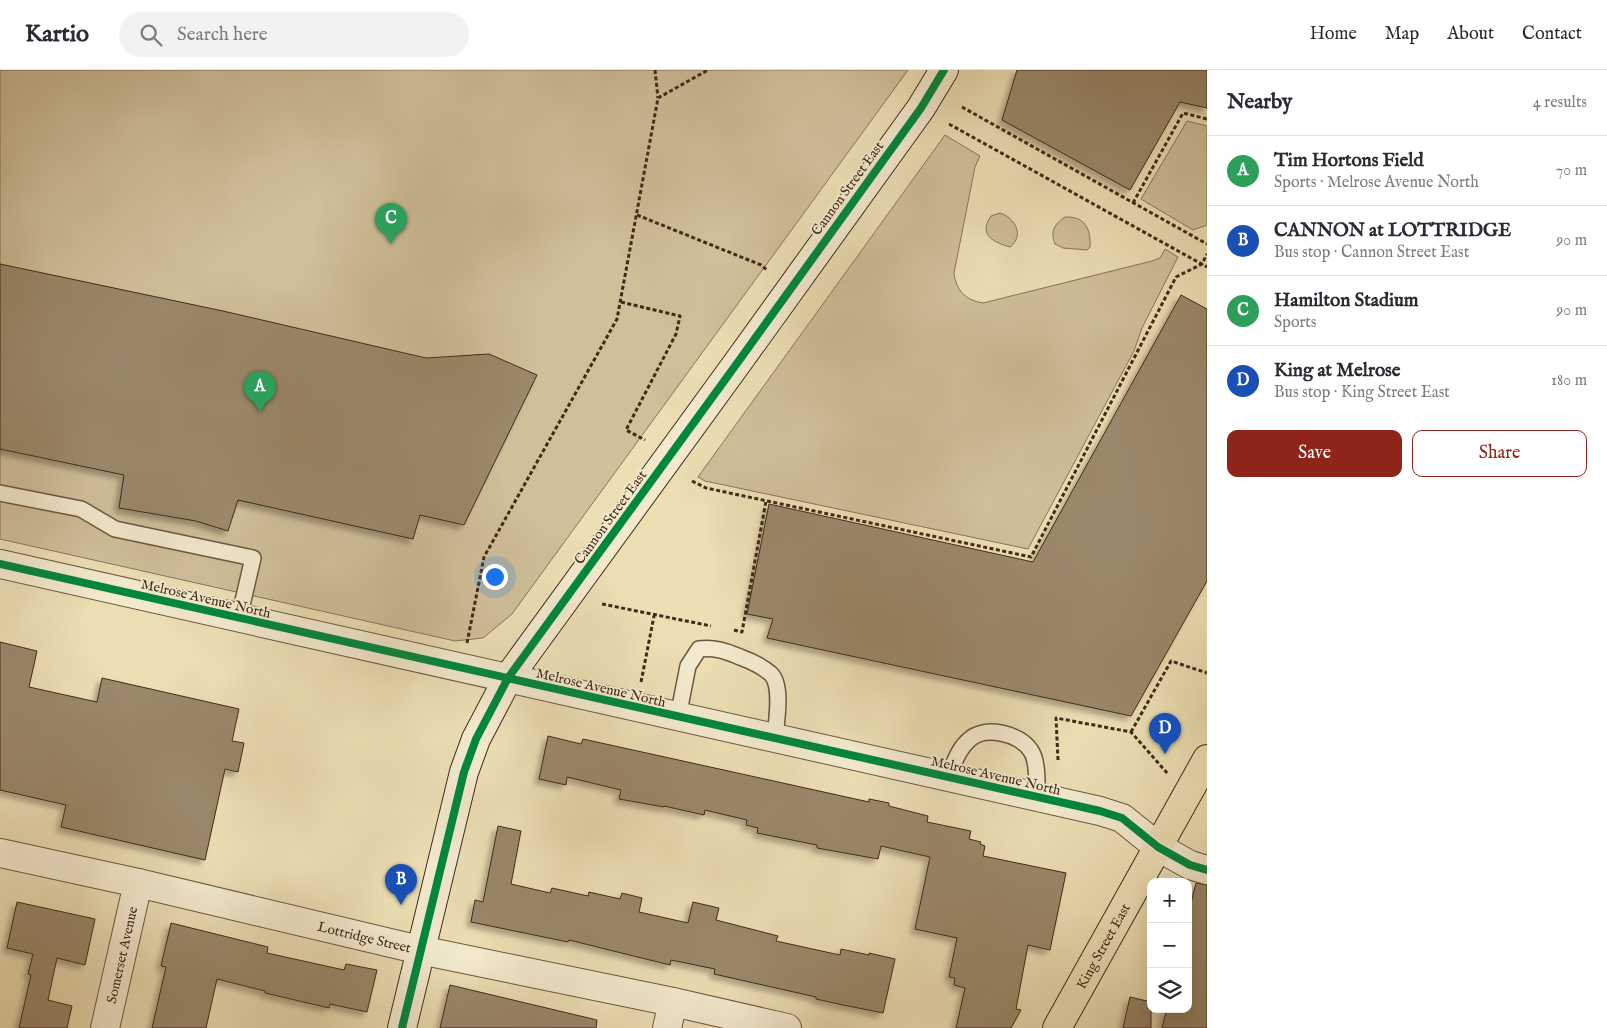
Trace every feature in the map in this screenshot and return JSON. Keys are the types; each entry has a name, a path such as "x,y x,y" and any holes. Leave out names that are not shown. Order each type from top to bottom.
{"main road":[{"name":"King Street East","path":"1057,1028 1207,759"}],"street":[{"name":"Cannon Street East","path":"402,1028 464,772 476,739 508,678 921,108 944,70"},
{"name":"Melrose Avenue North","path":"0,564 1100,811 1122,818 1158,847 1190,865 1207,870"},
{"name":"Lottridge Street","path":"0,853 138,883 420,950 670,1015 787,1028"},
{"name":"Somerset Avenue","path":"104,1028 138,883"}],"lane":[{"path":"0,493 81,509 115,529 253,558 239,618"},
{"path":"678,717 688,666 699,649 710,647 755,662 773,675 779,697 775,738"},
{"path":"948,777 962,747 970,738 984,733 1004,732 1019,739 1031,751 1036,770 1037,797"}],"path":[{"path":"461,668 484,557 617,319 658,98 655,70"},
{"path":"658,98 708,70"},
{"path":"962,107 1207,244"},
{"path":"1133,202 1183,113 1207,119"},
{"path":"949,124 1207,267"},
{"path":"637,215 761,265 767,270"},
{"path":"692,481 706,488 1031,557 1176,278 1202,264 1207,254"},
{"path":"621,302 680,316 676,334 626,430 645,440"},
{"path":"733,630 742,632 766,501"},
{"path":"602,604 713,627"},
{"path":"636,708 654,616"},
{"path":"1131,732 1171,662 1207,673"},
{"path":"1058,763 1056,718 1131,732 1168,774"}],"shaded area":[{"path":"0,70 908,70 512,614 483,638 455,641 0,539"},
{"path":"1187,121 1207,126 1207,225 1193,230 1141,199"},
{"path":"945,135 980,156 975,167 954,273 959,289 966,297 983,303 1152,261 1160,258 1165,249 1178,257 1142,328 1134,351 1028,549 705,481 698,477"},
{"path":"1000,213 1010,219 1016,227 1017,237 1010,247 993,240 987,233 987,223 991,216"},
{"path":"1065,217 1072,217 1082,221 1088,229 1090,247 1087,250 1063,248 1055,244 1054,229 1058,222"}],"building":[{"path":"1017,70 1207,70 1207,108 1180,102 1130,190 1002,120"},
{"path":"0,264 223,311 426,358 489,354 537,375 464,525 420,515 413,539 238,500 228,531 196,521 119,508 124,475 0,449"},
{"path":"1181,295 1207,309 1207,581 1131,716 767,638 773,619 747,614 769,504 1033,562"},
{"path":"0,642 37,651 29,687 97,702 102,678 239,709 232,741 244,743 238,772 225,769 205,860 61,827 66,805 0,790"},
{"path":"548,736 581,744 583,739 869,802 869,799 889,803 889,806 928,816 927,822 971,831 969,839 981,842 980,844 985,846 983,856 1066,873 1050,950 1028,945 1016,1009 1021,1010 1011,1028 956,1028 965,988 954,985 955,978 949,977 957,938 915,929 930,857 881,846 878,859 817,848 817,845 757,833 758,828 746,825 747,820 705,810 704,815 619,799 621,790 567,777 566,785 539,779"},
{"path":"498,826 521,831 511,884 550,893 552,888 588,896 589,892 620,899 622,893 642,898 639,912 688,923 693,902 719,908 716,920 778,936 776,941 840,955 841,949 895,959 883,1013 714,974 715,969 671,960 670,965 569,940 568,942 471,922 475,900 483,902"},
{"path":"1196,883 1207,885 1207,1028 1162,1028 1166,1013 1192,1013 1192,899"},
{"path":"17,902 95,919 85,965 57,958 48,1000 72,1006 67,1028 19,1028 31,975 28,974 33,954 7,948"},
{"path":"171,923 268,947 267,953 344,970 346,964 377,970 367,1012 330,1004 329,1008 265,993 265,991 217,979 206,1028 152,1028 166,967 161,966"},
{"path":"450,985 597,1020 596,1028 440,1028"},
{"path":"1130,997 1147,1001 1147,1013 1151,1013 1151,1028 1123,1028"}],"cycle path":[{"path":"402,1028 464,772 476,739 508,678 921,108 944,70"},
{"path":"0,564 1100,811 1122,818 1158,847 1190,865 1207,870"}],"place":[{"name":"Hamilton Stadium","path":"391,244"},
{"name":"Tim Hortons Field","path":"260,412"},
{"name":"King at Melrose","path":"1165,754"},
{"name":"CANNON at LOTTRIDGE","path":"401,905"}]}
